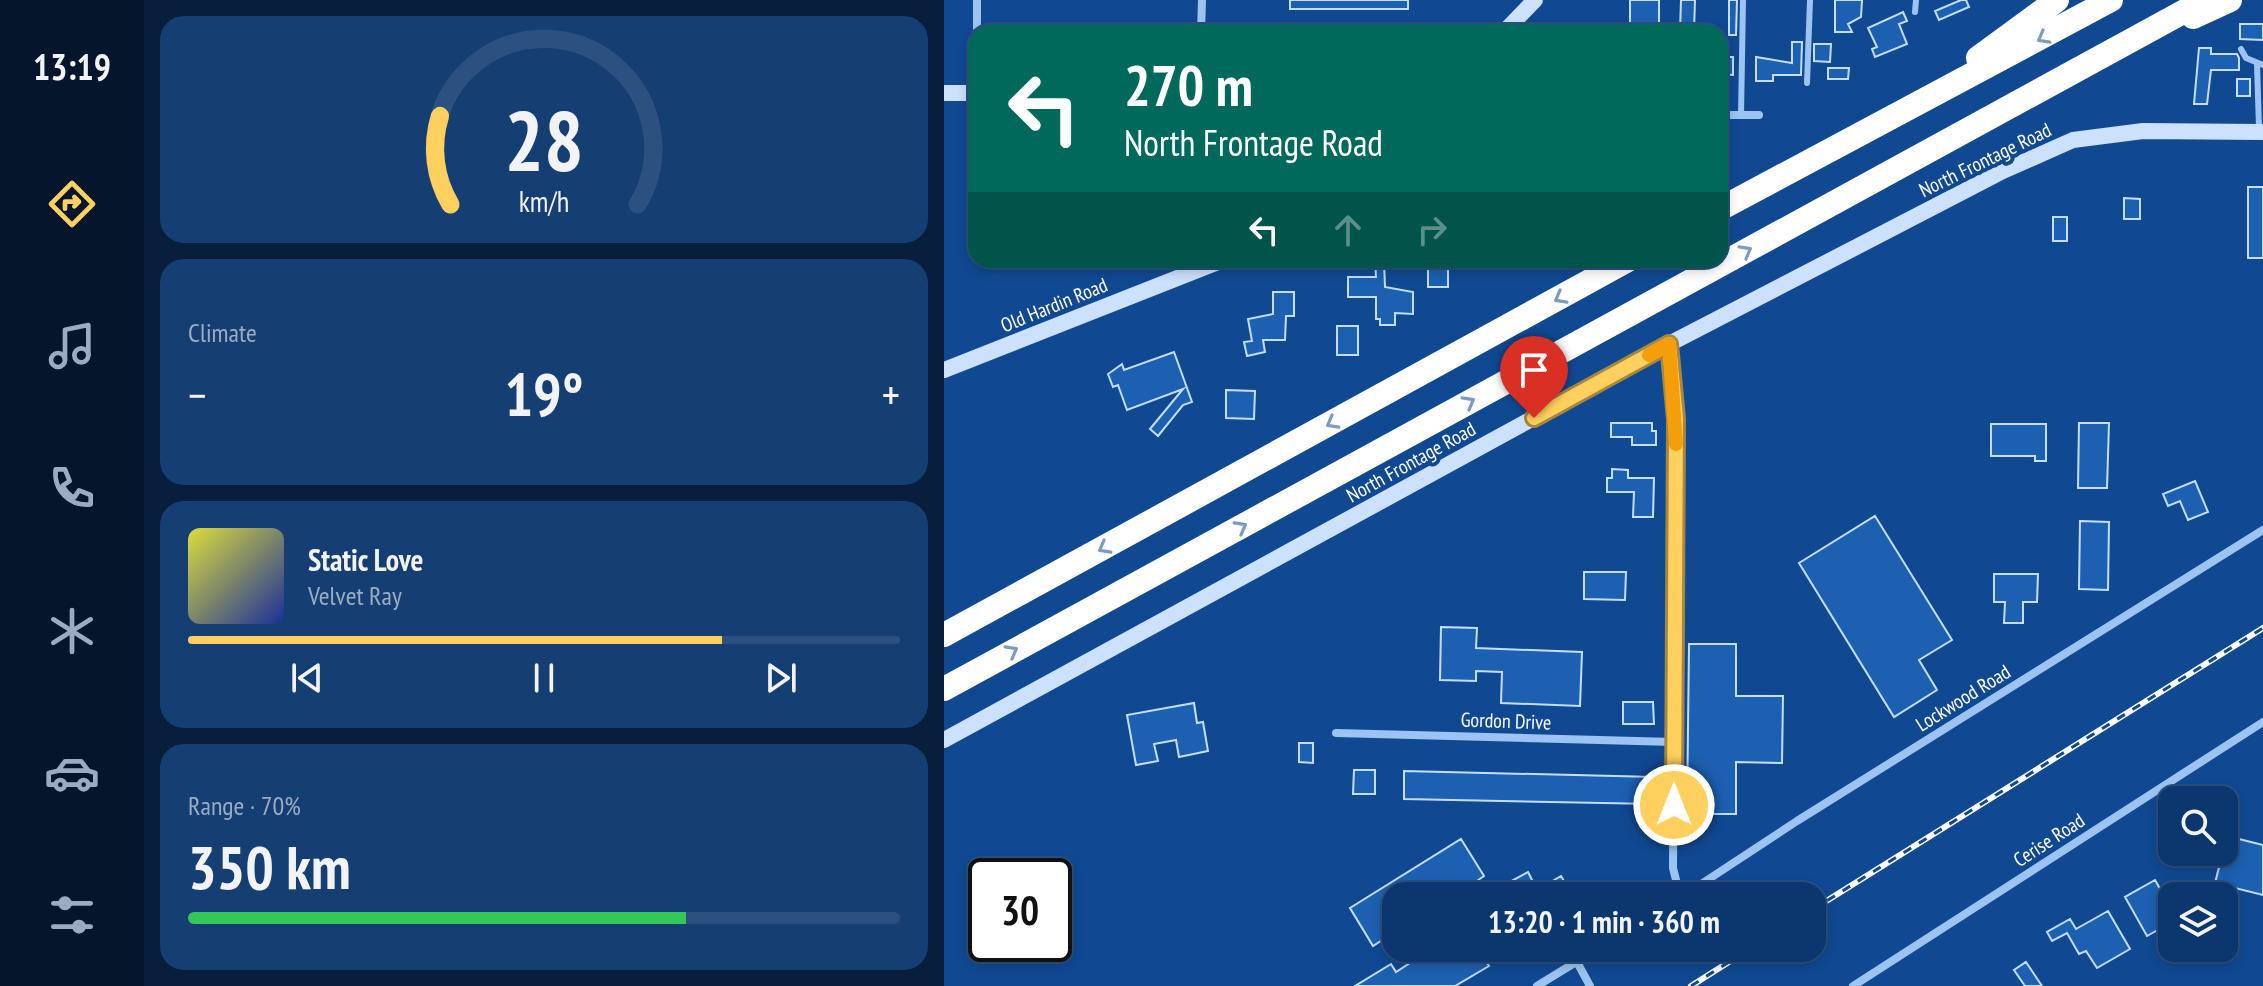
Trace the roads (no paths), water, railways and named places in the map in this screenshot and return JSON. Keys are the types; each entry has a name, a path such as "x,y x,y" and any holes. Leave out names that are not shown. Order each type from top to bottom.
{"highway":[{"path":"1812,159 1988,52 2057,0"},
{"path":"1728,205 2111,0"},
{"path":"1728,261 2205,0"},
{"path":"2036,93 2230,0"},
{"path":"944,635 1613,268"},
{"path":"944,689 1715,268"}],"street":[{"path":"977,0 977,24"},
{"path":"1201,24 1202,0"},
{"path":"1512,24 1535,0"},
{"path":"944,93 968,93"},
{"path":"1728,115 1759,115"},
{"name":"North Frontage Road","path":"944,740 1669,344 2003,171 2073,140 2143,131 2261,132"},
{"name":"Old Hardin Road","path":"944,370 1203,268"},
{"path":"1669,344 1676,419 1673,868 1677,882"},
{"name":"Lockwood Road","path":"1702,882 2263,530"},
{"name":"Cerise Road","path":"1853,986 2263,722"},
{"name":"Gordon Drive","path":"1336,733 1674,742"},
{"path":"1537,986 1577,962 1590,986"}],"lane":[{"path":"1741,115 1743,0"},
{"path":"1807,83 1810,0"},
{"path":"1915,12 1916,0"},
{"path":"2241,49 2246,58 2260,64 2261,132"}],"railway":[{"path":"1826,901 2263,628"},
{"path":"1691,986 1729,962"}]}
